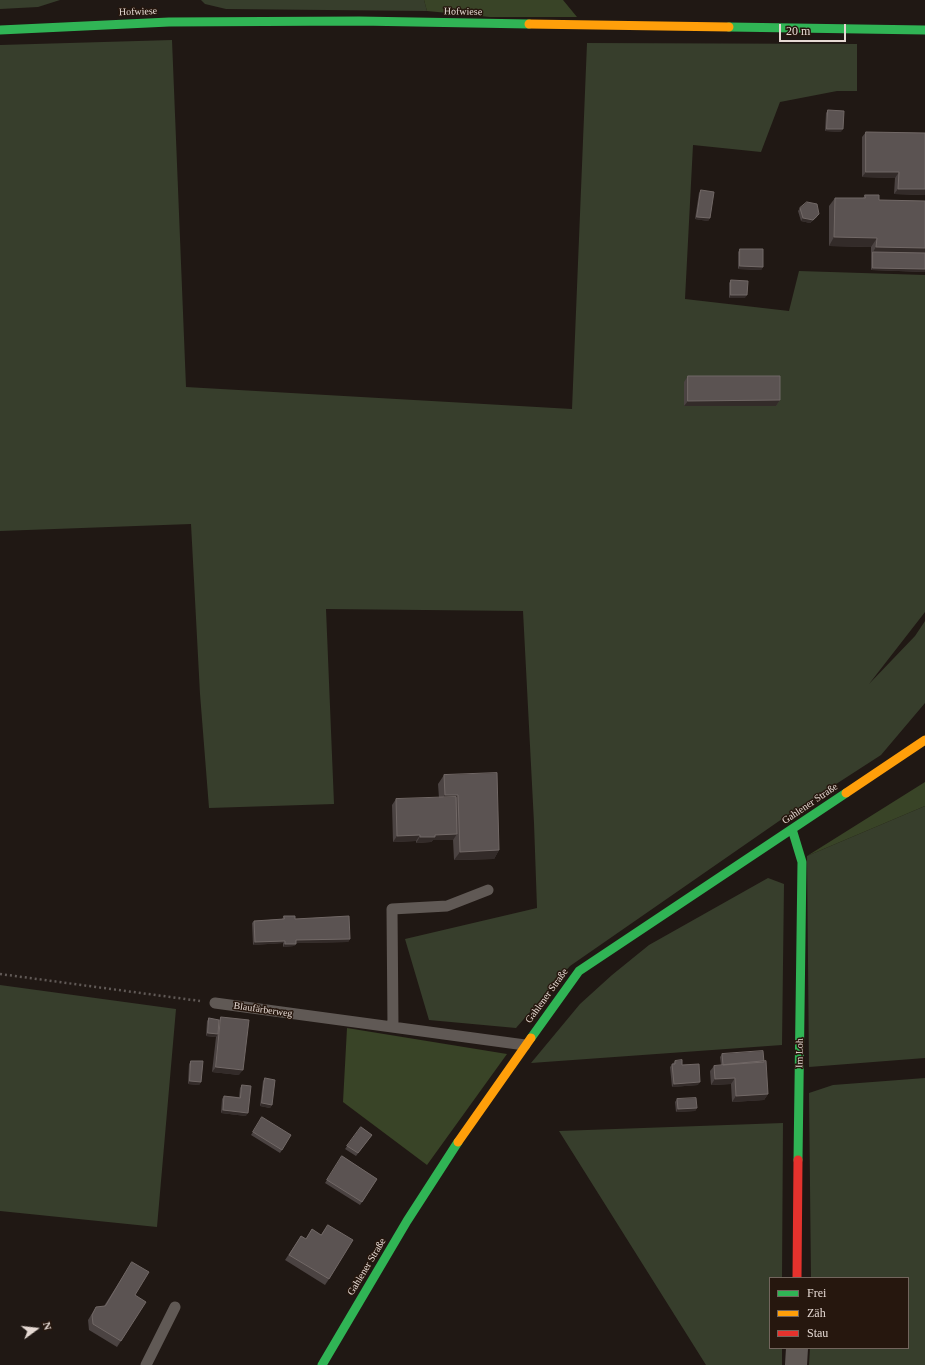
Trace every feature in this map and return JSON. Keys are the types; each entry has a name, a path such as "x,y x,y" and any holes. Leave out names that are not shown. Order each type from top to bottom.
{"street":[{"name":"Hofwiese","path":"0,30 169,22 359,21 925,30"},
{"name":"Gahlener Straße","path":"322,1365 407,1222 464,1134 525,1045 579,971 925,740"},
{"name":"Im Loh","path":"792,829 802,862 797,1277"},
{"path":"796,1365 797,1349"}],"lane":[{"path":"394,1027 392,909 447,906 488,890"},
{"name":"Blaufärberweg","path":"215,1003 525,1045"},
{"path":"146,1365 175,1307"}],"path":[{"path":"0,974 215,1003"}],"green space":[{"path":"0,0 60,0 38,7 0,9"},
{"path":"201,0 424,0 427,11 226,9 205,4"},
{"path":"424,0 563,0 577,17 490,17 427,11"},
{"path":"172,40 186,387 572,409 587,43 857,44 857,91 837,91 780,102 761,152 693,145 685,299 789,311 799,271 925,275 925,612 869,684 915,636 925,621 925,703 881,755 782,819 570,966 516,1028 429,1020 405,939 537,908 523,611 326,609 334,804 209,808 200,694 191,524 0,531 0,45"},
{"path":"925,782 925,806 807,856"},
{"path":"925,806 925,1058 809,1067 807,856"},
{"path":"768,878 784,884 782,1045 531,1063 580,1004 612,975 649,945"},
{"path":"0,985 176,1009 157,1227 0,1211"},
{"path":"347,1028 507,1054 427,1165 343,1102"},
{"path":"925,1078 925,1365 809,1365 810,1349 909,1349 909,1277 811,1277 809,1093 833,1085"},
{"path":"783,1123 782,1277 769,1277 769,1349 782,1349 782,1365 706,1365 559,1131"}],"building":[{"path":"828,110 844,111 843,129 827,129"},
{"path":"866,132 925,133 925,189 898,189 899,172 866,172"},
{"path":"701,190 714,192 710,218 697,217"},
{"path":"865,195 879,195 879,200 925,201 925,248 876,247 877,238 834,237 835,198 865,198"},
{"path":"807,202 817,204 819,214 813,220 803,218 800,208"},
{"path":"740,249 763,249 763,267 740,266"},
{"path":"873,252 925,253 925,269 873,268"},
{"path":"731,280 748,281 747,295 731,295"},
{"path":"688,376 780,376 780,400 688,401"},
{"path":"497,773 499,850 460,852 458,795 445,795 444,775"},
{"path":"456,797 457,834 435,835 435,837 420,837 420,835 397,836 396,799"},
{"path":"284,916 295,916 295,919 349,916 350,939 296,940 296,944 285,944 285,941 255,942 254,921 284,919"},
{"path":"221,1017 249,1020 243,1070 216,1067"},
{"path":"209,1018 219,1020 218,1034 208,1033"},
{"path":"763,1051 764,1062 723,1065 722,1054"},
{"path":"682,1060 682,1065 699,1064 700,1082 674,1084 672,1064 675,1064 675,1061"},
{"path":"191,1061 203,1061 201,1082 190,1081"},
{"path":"766,1061 768,1094 736,1096 735,1078 715,1079 714,1066"},
{"path":"265,1078 275,1080 272,1105 262,1103"},
{"path":"242,1085 251,1086 248,1113 223,1110 224,1096 240,1098"},
{"path":"696,1098 697,1108 678,1109 677,1099"},
{"path":"262,1117 291,1135 282,1150 253,1132"},
{"path":"361,1127 372,1135 358,1153 347,1146"},
{"path":"342,1156 377,1179 362,1202 327,1180"},
{"path":"328,1225 353,1240 329,1279 289,1255 301,1236 306,1239 312,1229 321,1235"},
{"path":"132,1262 149,1272 135,1295 146,1302 121,1341 93,1324 92,1315 96,1307 105,1306"}],"traffic: fast":[{"path":"0,30 169,22 359,21 529,24"},
{"path":"729,27 925,30"},
{"path":"531,1038 579,971 846,793"},
{"path":"792,829 802,862 798,1160"},
{"path":"322,1365 407,1221 458,1142"}],"traffic: slow":[{"path":"529,24 729,27"},
{"path":"846,793 925,740"},
{"path":"458,1142 531,1038"}],"traffic: jam":[{"path":"797,1277 798,1160"}]}
